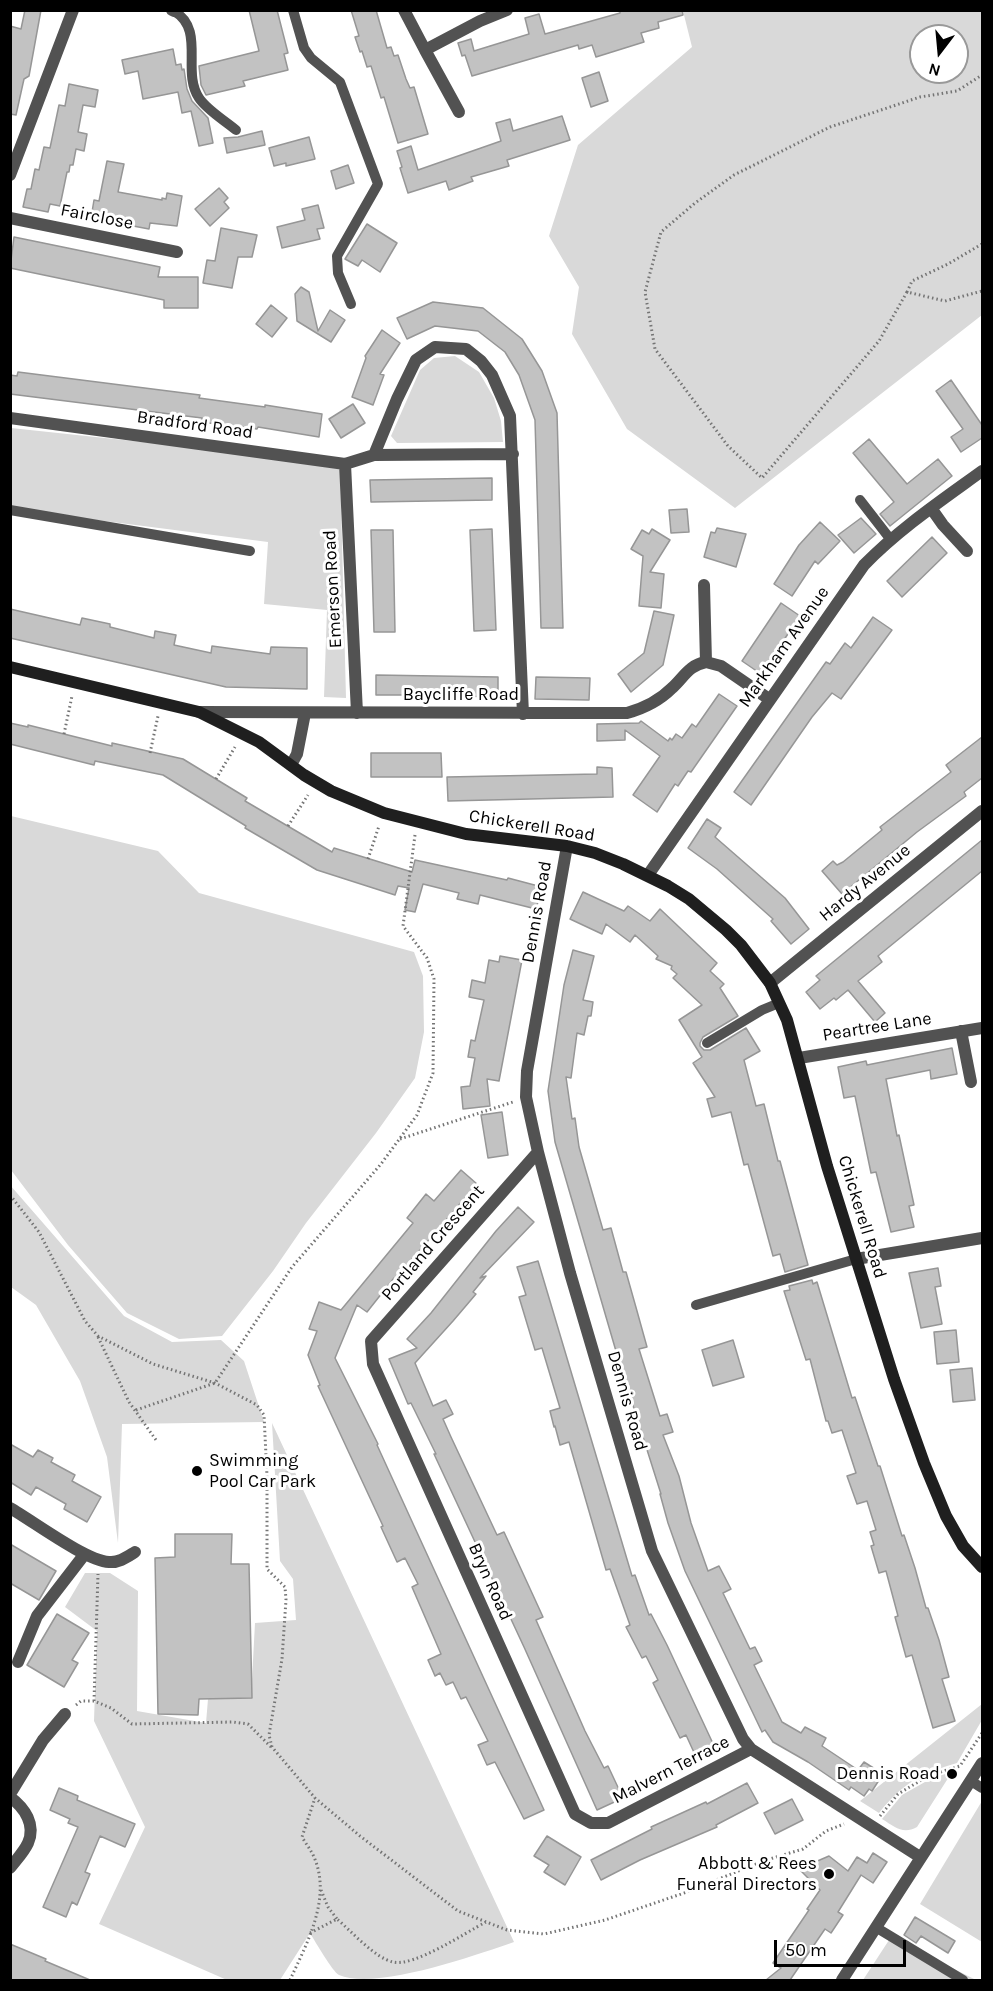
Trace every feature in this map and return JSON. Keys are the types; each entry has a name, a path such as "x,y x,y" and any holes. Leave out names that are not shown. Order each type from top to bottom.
{"main road":[{"name":"Chickerell Road","path":"10,667 199,712 243,732 316,782 350,800 384,813 416,823 475,835 567,846 595,853 648,875 689,899 713,918 741,945 770,983 787,1020 827,1167 894,1379 924,1463 954,1531 963,1546 979,1564"}],"street":[{"path":"10,175 73,10"},
{"path":"404,10 459,112"},
{"path":"425,50 480,21 507,10"},
{"name":"Fairclose","path":"10,218 177,252"},
{"path":"374,455 416,360 435,347 466,349 492,375 510,416 524,714"},
{"name":"Bradford Road","path":"10,418 345,464 374,455 513,454"},
{"name":"Emerson Road","path":"345,464 357,713"},
{"name":"Markham Avenue","path":"648,875 864,565 931,508 982,471"},
{"path":"931,508 967,551"},
{"path":"704,585 705,662 721,666 769,699"},
{"name":"Baycliffe Road","path":"199,712 609,714 639,710 649,705 666,693 693,666 705,662"},
{"path":"291,765 297,754 305,713"},
{"name":"Hardy Avenue","path":"770,983 982,811"},
{"name":"Dennis Road","path":"567,846 527,1071 526,1097 570,1273 652,1551 743,1739 751,1749 920,1857"},
{"name":"Peartree Lane","path":"799,1058 982,1028"},
{"path":"961,1031 971,1082"},
{"name":"Portland Crescent","path":"373,1364 371,1341 538,1152"},
{"path":"856,1259 982,1238"},
{"name":"Bryn Road","path":"373,1364 575,1814"},
{"path":"10,1508 84,1555 98,1560 111,1563 135,1552"},
{"path":"18,1662 37,1616 84,1555"},
{"path":"979,1564 982,1576"},
{"path":"10,1868 29,1842 30,1820 22,1805 10,1795 43,1740 65,1714"},
{"name":"Malvern Terrace","path":"575,1814 591,1823 608,1823 751,1749"},
{"path":"842,1980 982,1763"}],"lane":[{"path":"293,10 304,48 311,58 340,82 378,184 337,256 338,273 351,304"},
{"path":"173,11 181,15 190,28 193,73 199,99 236,130"},
{"path":"860,500 891,540"},
{"path":"10,510 250,551"},
{"path":"707,1043 762,1010 779,1003"},
{"path":"696,1305 856,1259"},
{"path":"971,1781 982,1788"},
{"path":"877,1928 963,1980"}],"path":[{"path":"982,75 957,91 920,97 830,127 734,175 660,232 645,292 655,349 728,446 762,477 879,341 912,280 948,264 982,244"},
{"path":"907,292 945,301 982,291"},
{"path":"64,734 75,682"},
{"path":"150,753 161,702"},
{"path":"216,779 243,732"},
{"path":"288,826 316,782"},
{"path":"368,859 384,813"},
{"path":"135,1410 215,1383 292,1268 399,1140 417,1115 433,1073 434,979 427,958 403,926 416,823"},
{"path":"399,1140 526,1097"},
{"path":"10,1195 39,1232 85,1321 98,1336 135,1410 156,1440"},
{"path":"98,1336 153,1364 215,1383 257,1405 264,1415 267,1476 267,1569 285,1587 286,1600 282,1659 269,1735 272,1748"},
{"path":"94,1701 98,1560"},
{"path":"65,1714 81,1701 94,1701 111,1708 132,1724 233,1722 248,1724 315,1798 360,1836 458,1911 507,1930 544,1934 604,1920 687,1892 763,1861 803,1849 826,1831 844,1824"},
{"path":"871,1814 878,1818 898,1794 928,1776 960,1766 982,1733"},
{"path":"290,1980 320,1908 320,1888 315,1858 302,1837 315,1798"},
{"path":"320,1888 328,1908 337,1919 377,1954 393,1962 414,1960 486,1922"},
{"path":"310,1933 337,1919"}],"shaded area":[{"path":"683,11 982,11 982,315 735,508 627,429 572,334 579,287 549,236 578,145 692,47"},
{"path":"455,356 479,372 494,398 501,421 503,442 397,443 391,436 420,370 434,358"},
{"path":"11,428 340,463 346,698 324,697 327,610 264,604 268,542 11,509"},
{"path":"11,816 158,851 199,893 414,952 423,976 424,1032 415,1078 376,1133 306,1223 273,1271 222,1336 179,1339 127,1313 68,1245 11,1170"},
{"path":"10,1185 124,1316 172,1342 221,1340 244,1361 264,1422 122,1424 118,1543 107,1457 80,1381 36,1305 11,1287"},
{"path":"272,1423 514,1942 426,1969 400,1975 355,1979 336,1972 310,1933 280,1980 227,1980 99,1924 145,1827 94,1721 97,1631 65,1607 85,1573 110,1573 138,1591 137,1711 206,1723 208,1699 251,1698 255,1623 296,1620 293,1579 280,1561"},
{"path":"982,1704 982,1720 957,1763 913,1781 896,1794 879,1813 860,1801"},
{"path":"952,1772 917,1827 903,1830 882,1819 902,1795 932,1778"},
{"path":"982,1801 982,1942 920,1904"},
{"path":"891,1937 976,1980 863,1980"}],"building":[{"path":"25,10 41,10 29,76 24,79 16,115 10,114 10,26 21,29"},
{"path":"249,10 277,10 288,53 284,54 288,70 243,81 245,86 206,95 201,85 199,66 259,51"},
{"path":"351,10 376,10 387,48 391,47 394,56 398,55 410,88 414,87 428,134 398,143 384,97 381,98 371,66 367,67 362,51 360,52 355,37 359,36"},
{"path":"620,10 682,10 683,15 658,22 659,28 641,33 644,42 596,57 592,45 579,49 578,45 472,76 458,43 471,39 474,51 529,34 525,18 539,14 545,34 620,13"},
{"path":"173,49 176,65 181,64 182,70 184,69 187,89 192,101 208,118 213,143 199,146 191,111 182,113 178,92 143,99 138,71 125,74 122,60"},
{"path":"599,72 608,101 591,107 582,78"},
{"path":"69,84 98,90 95,107 83,105 78,132 87,134 84,151 76,149 73,165 70,165 69,172 67,172 60,206 50,204 48,212 23,207 27,189 31,189 35,169 39,170 44,147 50,148 59,105 65,106"},
{"path":"562,116 570,140 507,160 509,166 471,177 473,181 449,190 446,181 408,193 397,151 411,146 418,170 501,141 496,123 510,119 513,131"},
{"path":"262,131 265,145 227,153 224,138"},
{"path":"309,137 315,159 286,166 286,163 274,166 269,148"},
{"path":"107,161 124,164 118,192 162,200 162,198 166,199 167,193 182,196 177,226 150,223 149,229 91,218 94,200 99,201"},
{"path":"348,165 354,183 336,189 331,171"},
{"path":"219,188 228,198 224,202 229,208 210,226 195,209"},
{"path":"318,205 324,228 317,229 320,239 282,248 277,227 305,220 302,209"},
{"path":"367,224 397,243 380,272 362,260 358,266 345,259"},
{"path":"221,228 257,235 252,257 238,257 232,288 203,283 207,260 215,261"},
{"path":"14,237 160,267 158,277 198,277 198,308 164,308 164,300 10,268"},
{"path":"301,287 309,292 318,331 330,310 345,320 331,342 297,321 295,294"},
{"path":"433,302 483,308 522,339 542,371 557,413 563,628 541,628 535,420 519,375 505,352 478,331 435,326 407,339 397,318"},
{"path":"271,305 287,318 272,337 256,324"},
{"path":"382,330 400,343 380,374 384,375 373,405 352,397 365,356"},
{"path":"18,372 200,395 199,398 322,414 319,437 258,427 257,429 201,422 202,418 10,394 10,375 17,376"},
{"path":"951,380 982,425 982,438 961,452 951,437 963,429 936,391"},
{"path":"353,404 365,423 341,438 329,419"},
{"path":"869,439 907,484 938,459 952,476 890,526 880,514 894,502 853,453"},
{"path":"492,478 492,500 371,502 370,480"},
{"path":"687,509 689,532 671,533 669,510"},
{"path":"861,518 876,534 854,553 838,535"},
{"path":"820,522 840,541 818,564 815,561 792,596 774,584 799,545"},
{"path":"717,528 746,534 736,567 704,557 711,532 715,533"},
{"path":"492,529 496,630 474,631 470,530"},
{"path":"652,529 670,540 650,572 664,574 661,608 639,606 643,556 631,549 642,530 649,534"},
{"path":"371,530 393,530 395,632 374,632"},
{"path":"932,537 947,553 902,597 887,581"},
{"path":"781,603 800,616 761,674 742,661"},
{"path":"10,609 80,625 82,618 154,638 155,631 176,635 174,645 211,653 212,646 270,654 271,647 307,648 307,689 226,687 10,638"},
{"path":"654,611 674,615 663,665 631,692 618,674 644,653"},
{"path":"873,617 892,630 841,699 832,693 812,717 751,805 734,792 826,662 830,664 845,643 851,648"},
{"path":"376,675 498,677 498,697 376,695"},
{"path":"536,677 590,678 589,700 535,699"},
{"path":"719,694 737,706 691,772 688,771 678,786 675,784 657,812 633,795 660,756 625,730 625,740 597,741 597,724 639,723 641,721 668,741 670,738 672,740 676,734 682,738 692,724 696,727"},
{"path":"10,723 183,759 247,798 245,801 332,852 334,848 412,872 415,860 542,887 536,909 480,895 478,904 457,899 459,893 423,884 415,912 405,910 409,888 398,886 395,895 317,870 245,828 246,826 163,775 95,761 94,765 10,744"},
{"path":"982,737 982,778 964,792 966,796 917,832 842,894 822,871 833,861 837,865 843,862 882,830 880,827 951,772 946,765"},
{"path":"371,753 441,753 442,777 371,777"},
{"path":"597,767 612,768 613,797 448,801 447,777 597,774"},
{"path":"707,819 721,828 715,837 785,898 809,929 791,944 771,921 773,919 717,869 688,848"},
{"path":"982,840 982,871 878,956 882,962 858,981 885,1013 875,1022 848,990 820,1009 806,992 820,980 816,976"},
{"path":"583,892 624,911 628,906 650,921 660,909 717,963 710,971 724,984 720,988 738,1016 703,1037 700,1046 704,1050 710,1050 746,1028 760,1051 744,1060 756,1106 764,1104 808,1265 785,1272 780,1254 773,1256 748,1164 744,1165 731,1112 712,1117 707,1099 715,1097 693,1063 702,1057 679,1020 702,1005 673,978 677,974 671,969 672,966 656,959 658,956 635,935 630,942 606,924 602,934 570,919"},
{"path":"573,950 594,956 583,1000 593,1002 591,1016 588,1016 584,1035 577,1033 571,1078 566,1077 572,1119 575,1118 579,1147 603,1230 611,1228 623,1272 626,1272 647,1347 639,1349 660,1416 667,1414 673,1432 663,1435 679,1476 691,1523 708,1571 719,1566 731,1589 723,1593 750,1649 755,1647 762,1661 754,1665 782,1722 801,1733 805,1727 826,1738 822,1746 858,1770 864,1762 883,1774 872,1791 869,1789 864,1796 851,1787 849,1790 773,1742 765,1730 762,1732 685,1571 668,1523 555,1142 548,1091 564,985"},
{"path":"500,956 522,960 499,1081 487,1079 490,1106 463,1109 461,1087 470,1086 475,1058 468,1057 471,1040 475,1041 484,1000 469,997 472,980 485,983 489,960 499,962"},
{"path":"952,1048 957,1074 931,1079 930,1070 886,1079 914,1205 909,1206 914,1227 891,1232 876,1172 871,1173 855,1096 844,1098 838,1067 866,1061 867,1065"},
{"path":"502,1112 508,1155 488,1158 481,1115"},
{"path":"461,1170 477,1184 367,1312 357,1305 335,1358 378,1444 544,1810 524,1819 495,1762 487,1765 478,1745 488,1741 466,1697 461,1699 453,1682 446,1685 440,1673 435,1676 428,1660 441,1654 412,1587 418,1584 405,1558 397,1562 381,1527 383,1526 318,1386 320,1385 308,1355 317,1331 309,1329 319,1302 341,1310 413,1223 407,1218 426,1194 434,1201"},
{"path":"518,1207 534,1222 480,1278 486,1276 473,1292 476,1294 415,1363 433,1406 446,1400 453,1414 443,1419 497,1535 504,1532 543,1617 536,1620 585,1731 604,1768 608,1766 623,1798 597,1810 434,1454 436,1454 411,1403 408,1404 389,1359 417,1348 407,1339"},
{"path":"538,1261 632,1576 635,1575 649,1615 651,1614 667,1645 716,1750 697,1759 686,1735 680,1738 653,1683 658,1680 646,1656 642,1658 626,1627 630,1625 610,1569 606,1570 569,1442 560,1445 554,1427 550,1411 560,1408 542,1348 535,1350 519,1297 526,1295 517,1267"},
{"path":"938,1268 941,1286 935,1287 942,1324 921,1328 909,1273"},
{"path":"812,1280 813,1284 817,1282 852,1398 855,1397 902,1536 904,1535 949,1677 942,1679 955,1721 933,1728 912,1655 906,1657 886,1571 879,1573 871,1546 874,1545 870,1532 876,1530 867,1501 857,1504 847,1476 856,1473 842,1430 832,1433 826,1421 810,1359 806,1360 784,1291 790,1290 789,1286"},
{"path":"956,1330 959,1362 937,1364 934,1332"},
{"path":"733,1340 744,1377 713,1386 702,1350"},
{"path":"972,1368 975,1400 953,1402 950,1370"},
{"path":"10,1444 33,1457 38,1450 53,1458 51,1462 75,1475 72,1481 101,1497 87,1522 64,1509 66,1504 36,1487 31,1495 10,1482"},
{"path":"175,1534 232,1534 231,1564 249,1564 252,1698 199,1699 198,1715 158,1714 155,1558 175,1557"},
{"path":"10,1544 56,1571 39,1600 10,1583"},
{"path":"57,1614 89,1633 72,1660 78,1663 64,1687 27,1665"},
{"path":"747,1783 758,1803 716,1825 717,1827 640,1860 601,1880 591,1860 652,1829 651,1827 706,1802 707,1804"},
{"path":"59,1788 78,1796 77,1800 135,1824 125,1847 100,1836 85,1872 90,1874 77,1905 72,1902 66,1917 43,1907 78,1827 68,1823 70,1819 50,1810"},
{"path":"792,1799 803,1820 775,1834 764,1813"},
{"path":"547,1836 581,1857 565,1885 544,1872 549,1865 534,1856"},
{"path":"873,1853 887,1862 873,1883 861,1875 838,1912 843,1915 831,1933 825,1929 790,1980 766,1980 781,1968 773,1963 820,1890 799,1869 829,1856 848,1871 857,1857 867,1863"},
{"path":"915,1917 955,1941 948,1953 921,1936 916,1943 904,1935"},
{"path":"10,1944 46,1959 45,1961 90,1980 10,1980"}],"place":[{"name":"Swimming Pool Car Park","path":"197,1471"},
{"name":"Dennis Road","path":"952,1774"},
{"name":"Abbott & Rees Funeral Directors","path":"829,1874"}]}
